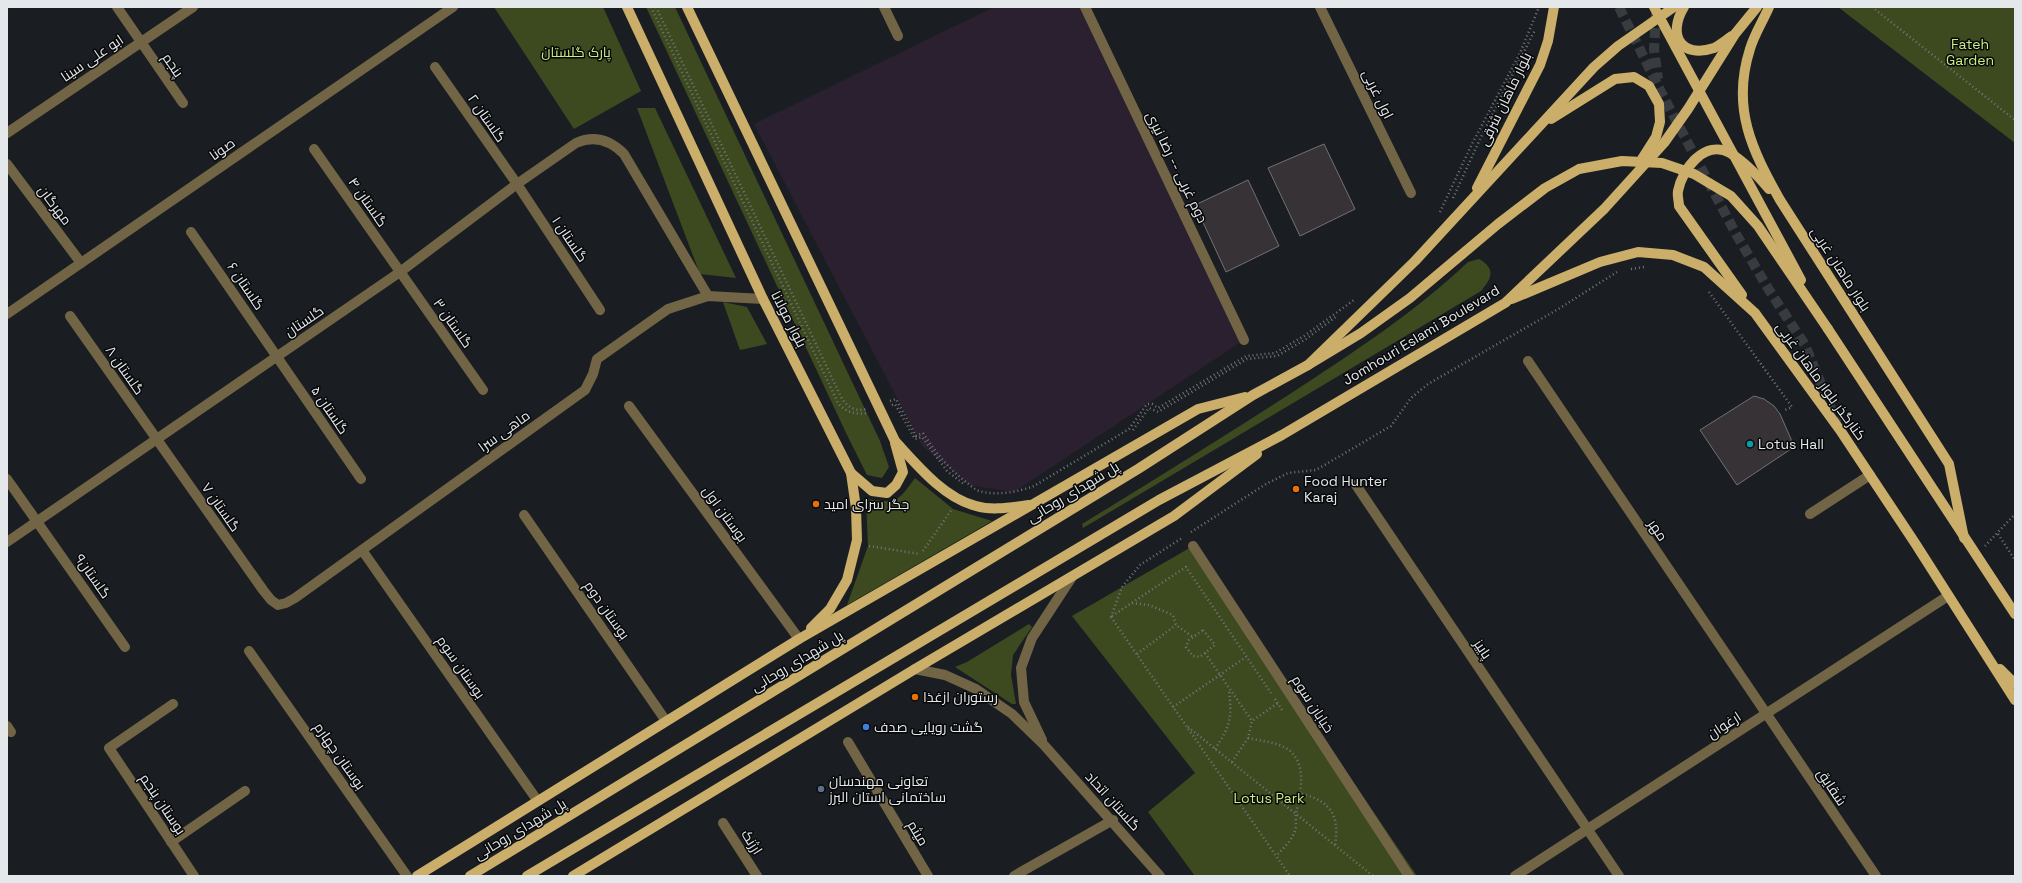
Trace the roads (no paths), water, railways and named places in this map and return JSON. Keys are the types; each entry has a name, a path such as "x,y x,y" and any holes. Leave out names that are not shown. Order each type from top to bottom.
{"main road":[{"name":"بلوار مولانا","path":"627,7 763,299 851,473 856,508 857,540 847,580 830,609 799,639"},
{"path":"687,7 895,441 903,472 896,484 887,493 872,492 851,473"},
{"name":"بلوار ماهان شرقی","path":"1471,200 1540,65 1548,41 1554,7"},
{"path":"1654,7 1828,329"},
{"path":"1308,365 1415,261 1541,125 1573,88 1618,46 1674,7"},
{"path":"1684,7 1676,24 1676,34 1682,45 1694,50 1706,50 1715,47 1735,34"},
{"name":"Jomhouri Eslami Boulevard","path":"527,876 1159,500 1282,435 1505,303 1605,208 1664,143 1688,109 1735,34 1758,7"},
{"name":"بلوار ماهان غربی","path":"1769,7 1750,48 1744,74 1746,128 1757,158 1780,200 1949,464 1964,538"},
{"path":"1541,125 1615,79 1634,77 1649,86 1659,104 1660,122 1656,137 1647,153 1605,208"},
{"path":"1755,313 1689,223 1679,206 1678,193 1681,179 1693,160 1705,153 1717,149 1729,153 1750,168 1780,200"},
{"path":"416,876 799,639 1198,409 1253,395 1308,365 1361,333 1410,298 1498,224 1545,188 1579,169 1622,161 1662,163 1694,174 1731,196 1758,226 1828,329"},
{"name":"کنارگذر بلوار ماهان غربی","path":"1505,303 1600,262 1638,252 1673,256 1704,267 1755,313 1840,430 2015,700"},
{"name":"بلوار ماهان غربی","path":"1828,329 2015,614"},
{"name":"پل شهدای روحانی","path":"470,876 1138,470 1253,395"},
{"path":"577,875 915,669 1174,516 1282,435"},
{"path":"895,441 927,476 962,501 977,507 1002,509 1035,504"},
{"path":"1981,649 2015,684"}],"street":[{"name":"پنجم","path":"117,7 183,103"},
{"name":"ابو علی سینا","path":"7,133 193,7"},
{"name":"صونا","path":"7,314 453,7"},
{"path":"884,7 898,36"},
{"name":"دوم غربی -- رضا نیری","path":"1084,7 1244,340"},
{"name":"اول غربی","path":"1320,7 1411,193"},
{"name":"گلستان ۲","path":"435,68 517,184"},
{"name":"گلستان","path":"7,542 400,272 517,184 576,143 586,139 597,138 618,148 624,154 708,296"},
{"name":"گلستان ۴","path":"314,149 400,272"},
{"name":"مهرگان","path":"7,164 81,263"},
{"name":"گلستان ۱","path":"517,184 600,310"},
{"name":"گلستان ۶","path":"191,232 277,357"},
{"name":"گلستان ۳","path":"400,272 483,390"},
{"name":"ماهی سرا","path":"263,590 271,600 278,605 286,603 585,390 593,374 597,359 603,353 668,308 708,296 763,299"},
{"name":"گلستان ۸","path":"70,316 157,439"},
{"name":"گلستان ۵","path":"277,357 361,479"},
{"name":"مهر","path":"1528,361 1766,714"},
{"name":"بوستان اول","path":"629,406 799,639"},
{"name":"گلستان ۷","path":"157,439 263,590"},
{"path":"1810,514 1870,476"},
{"name":"گلستان۹","path":"7,479 125,647"},
{"name":"پاییز","path":"1356,485 1619,876"},
{"name":"بوستان دوم","path":"524,515 666,721"},
{"name":"خیابان سوم","path":"1193,546 1409,876"},
{"name":"بوستان سوم","path":"362,550 537,800"},
{"path":"1044,745 1024,702 1021,668 1032,638 1072,577"},
{"name":"ارغوان","path":"1515,876 1948,596"},
{"name":"بوستان چهارم","path":"249,651 407,876"},
{"path":"915,669 945,675 976,689 1012,714 1044,745"},
{"name":"بوستان پنجم","path":"173,704 109,748 194,876"},
{"name":"شقایق","path":"1766,714 1876,876"},
{"name":"میثم","path":"848,742 928,876"},
{"name":"گلستان اتحاد","path":"1044,745 1160,876"},
{"path":"171,842 245,791"},
{"path":"1014,876 1112,820"},
{"name":"ارژنک","path":"723,823 756,876"}],"tunnel":[{"path":"1619,7 1661,92 1736,234 1769,290 1805,345 1837,423"},
{"path":"1656,13 1654,49 1658,79"}],"place":[{"name":"Lotus Hall","path":"1750,444"},
{"name":"Food Hunter Karaj","path":"1296,489"},
{"name":"جگر سرای امید","path":"816,504"},
{"name":"رستوران ازغذا","path":"915,697"},
{"name":"گشت رویایی صدف","path":"866,727"},
{"name":"تعاونی مهندسان ساختمانی استان البرز","path":"821,789"}],"park label":[{"name":"پارک گلستان","path":"576,52"},
{"name":"Fateh Garden","path":"1970,52"},
{"name":"Lotus Park","path":"1269,798"}]}
